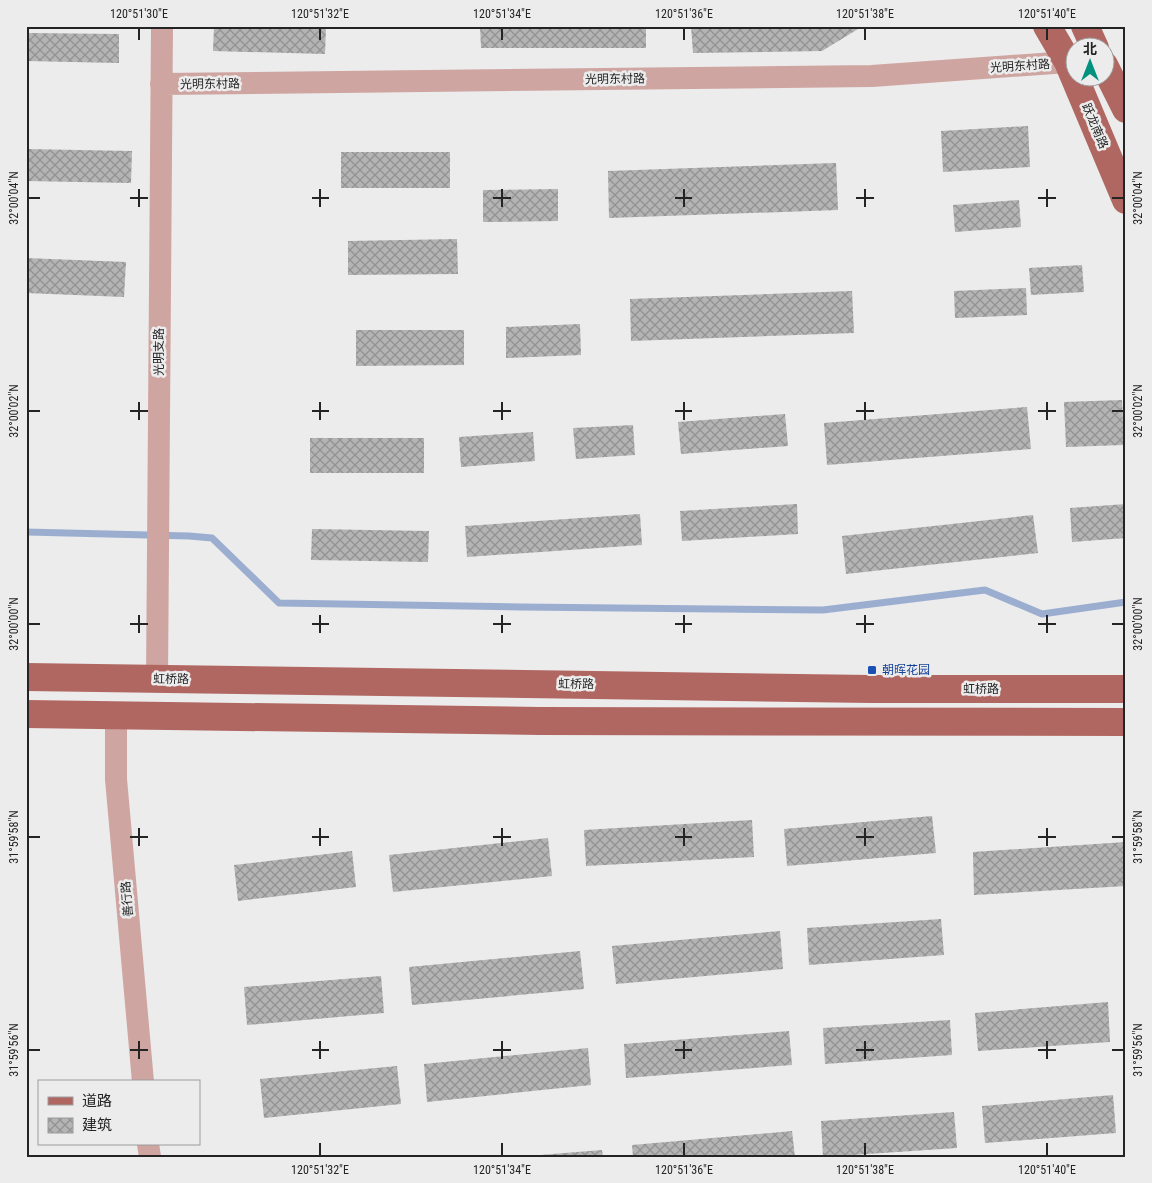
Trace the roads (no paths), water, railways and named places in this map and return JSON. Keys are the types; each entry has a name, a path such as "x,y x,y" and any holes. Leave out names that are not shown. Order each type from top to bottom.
{"main road":[{"name":"跃龙南路","path":"1047,26 1064,55"},
{"path":"1085,26 1091,38"},
{"path":"1114,85 1126,109"},
{"name":"跃龙南路","path":"1079,88 1126,200"},
{"name":"虹桥路","path":"26,677 871,688 1126,689"},
{"path":"26,714 540,721 1126,722"}],"street":[{"name":"光明支路","path":"157,678 162,26"},
{"name":"光明东村路","path":"161,84 872,76 1064,62"},
{"name":"善行路","path":"116,715 116,779 143,1080"}],"waterway":[{"path":"26,532 212,538 279,603 823,610 985,590 1042,614 1126,602"}],"place":[{"name":"朝晖花园","path":"872,670"}]}
